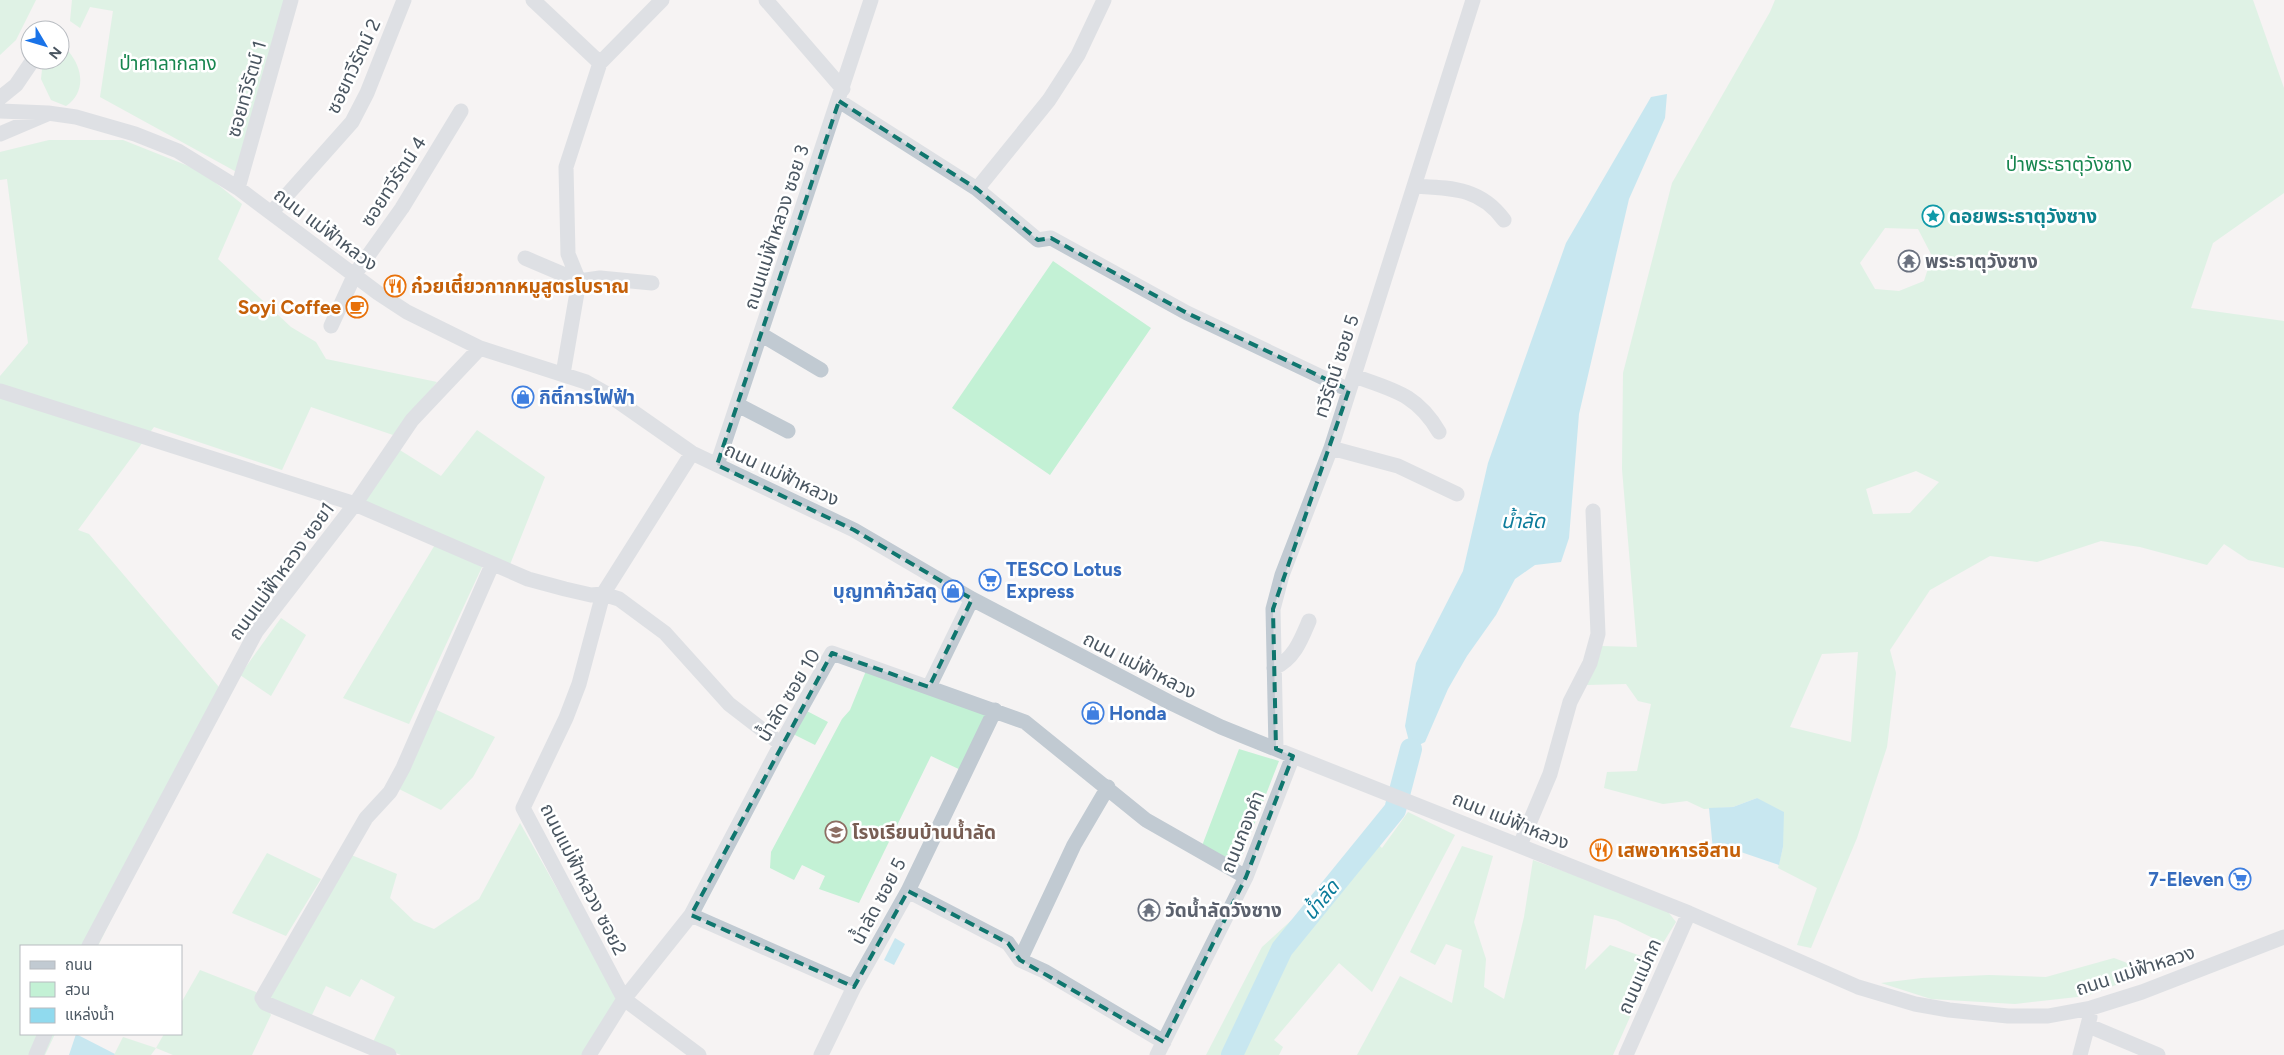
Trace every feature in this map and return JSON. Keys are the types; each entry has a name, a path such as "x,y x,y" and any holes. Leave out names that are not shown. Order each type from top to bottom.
{"street":[{"name":"ซอยทวีรัตน์ 1","path":"238,188 291,0"},
{"name":"ซอยทวีรัตน์ 2","path":"271,213 352,122 367,93 404,0"},
{"path":"533,0 600,64"},
{"path":"563,374 579,281 568,254 566,168 600,64 662,0"},
{"path":"766,0 841,95 977,189 1038,240 1051,238 1187,313 1352,383 1414,400 1425,410 1439,432"},
{"name":"ถนนแม่ฟ้าหลวง ซอย 3","path":"718,466 871,0"},
{"path":"977,189 1049,100 1078,55 1104,0"},
{"name":"ทวีรัตน์ ซอย 5","path":"1276,749 1273,609 1282,575 1331,448 1473,0"},
{"path":"0,98 16,85 26,70"},
{"name":"ถนน แม่ฟ้าหลวง","path":"0,111 48,113 76,117 102,124 178,151 238,188 407,312 480,348 586,382 692,453 854,530 972,600 1195,715 1293,756 1689,913 1835,978 1915,1004 1978,1014 2028,1017 2091,1008 2142,992 2284,937"},
{"name":"ซอยทวีรัตน์ 4","path":"331,326 355,274 402,208 461,111"},
{"path":"0,134 48,113"},
{"path":"1414,186 1450,187 1462,190 1483,200 1497,210 1504,220"},
{"path":"525,258 579,281 600,278 652,283"},
{"path":"762,335 821,370"},
{"name":"ถนนแม่ฟ้าหลวง ซอย1","path":"90,945 256,632 355,504 412,420 480,348"},
{"path":"0,391 355,504 492,566 528,579 591,595 603,594 619,599 634,608 665,633 729,704 781,744"},
{"path":"738,404 788,431"},
{"path":"1331,448 1398,466 1457,494"},
{"name":"ถนนแม่ฟ้าหลวง ซอย2","path":"624,999 523,808 566,718 579,684 603,594 692,453"},
{"path":"1520,845 1550,774 1570,702 1590,663 1598,634 1593,511"},
{"path":"390,1055 280,1010 266,1003 262,998 366,818 390,792 403,768 492,566"},
{"path":"929,687 972,600"},
{"path":"1274,668 1284,664 1292,654 1309,621"},
{"name":"น้ำลัด ซอย 10","path":"589,1055 624,999 691,915 781,744 832,653 996,710 1025,722 1108,787 1146,820 1246,878"},
{"name":"น้ำลัด ซอย 5","path":"821,1055 854,988 908,891 996,710"},
{"name":"ถนนกองคำ","path":"1161,1048 1246,878 1293,756"},
{"path":"1020,960 1074,845 1108,787"},
{"path":"908,891 1008,943 1020,960 1044,971 1161,1048"},
{"name":"ถนนแม่กก","path":"1626,1055 1689,913"},
{"path":"691,915 854,988"},
{"path":"624,999 699,1055"},
{"path":"2080,1055 2089,1026 2091,1008"},
{"path":"2089,1026 2142,1052 2158,1055"},
{"path":"36,1055 45,1035"}],"highlighted area":[{"path":"839,101 977,189 1038,240 1051,238 1187,313 1349,390 1273,609 1276,749 1293,756 1246,877 1164,1042 1020,960 1008,943 908,891 854,987 691,915 832,653 929,687 972,599 854,530 717,465"}],"green space":[{"path":"0,0 36,0 26,20 20,20 20,32 16,40 0,55"},
{"name":"ป่าศาลากลาง","path":"72,0 291,0 242,175 100,97 113,11 90,7 80,28 70,21"},
{"name":"ป่าพระธาตุวังซาง","path":"1775,0 2253,0 2284,88 2284,193 2213,243 2191,308 2284,321 2284,568 2248,560 2224,544 2207,565 2140,547 2101,541 2037,562 1990,556 1930,590 1890,650 1896,673 1887,747 1857,838 1811,948 1797,945 1817,888 1778,868 1783,847 1757,798 1733,807 1704,809 1687,801 1663,804 1604,788 1607,772 1637,771 1651,704 1638,701 1626,684 1586,685 1601,646 1637,647 1622,469 1623,373 1672,183 1770,12","holes":["1885,228 1918,229 1932,256 1924,281 1899,291 1875,289 1860,263","1916,471 1939,482 1910,513 1873,514 1866,489","1858,652 1851,742 1790,727 1822,654"]},
{"path":"70,53 77,66 80,80 77,94 66,106 51,100 41,79 42,70 70,70"},
{"path":"49,140 123,140 201,171 242,204 218,259 291,327 316,342 326,359 437,382 393,435 311,407 282,470 154,427 78,530 89,534 224,693 98,945 20,945 20,1035 55,1035 45,1055 0,1055 0,376 28,343 7,179 0,180 0,152"},
{"path":"1053,261 1151,328 1050,475 952,408"},
{"path":"477,430 545,477 509,567 355,504 395,447 441,476"},
{"path":"436,543 482,567 409,724 343,698"},
{"path":"281,618 306,635 271,696 240,675"},
{"path":"868,666 995,710 965,772 931,756 859,903 819,889 825,876 802,865 794,880 770,868 771,852 842,719 850,710"},
{"path":"430,707 495,737 473,777 441,810 393,786"},
{"path":"805,710 828,722 815,745 793,734"},
{"path":"1239,749 1279,761 1238,866 1200,851"},
{"path":"1408,812 1455,835 1372,992 1339,963 1274,1040 1283,1047 1279,1055 1206,1055 1262,947 1319,895 1367,834 1382,848"},
{"path":"520,823 618,997 582,1055 401,1055 372,1044 395,997 361,979 350,997 326,986 310,1019 267,1000 349,854 397,874 390,898 414,921 434,929 479,899"},
{"path":"1462,846 1493,856 1474,922 1486,959 1484,987 1504,999 1524,917 1533,860 1665,908 1676,922 1663,943 1616,920 1594,915 1585,970 1610,945 1655,961 1613,1055 1357,1055 1400,976 1452,1003 1462,950 1446,944 1435,965 1410,952"},
{"path":"267,853 321,879 286,936 232,913"},
{"path":"2114,958 2151,972 2086,996 2015,1004 1931,999 1881,983 1922,978 1989,975 2046,977"},
{"path":"200,970 256,992 271,1015 252,1055 173,1055 156,1048 163,1035 182,1035 182,1001"},
{"path":"123,1037 156,1048 151,1055 114,1055"}],"water":[{"name":"น้ำลัด","path":"1667,94 1665,118 1629,199 1579,414 1569,538 1561,562 1535,565 1515,579 1496,615 1467,656 1448,689 1425,742 1411,749 1405,726 1416,663 1463,571 1488,463 1566,243 1651,97"},
{"path":"1757,798 1784,812 1783,847 1779,865 1735,850 1713,850 1709,808 1733,807"},
{"path":"895,938 905,944 894,965 884,960"},
{"path":"76,1035 115,1054 114,1055 69,1055"}],"waterway":[{"name":"น้ำลัด","path":"1232,1055 1282,949 1395,810 1411,749"}],"place":[{"name":"ดอยพระธาตุวังซาง","path":"1933,216"},
{"name":"พระธาตุวังซาง","path":"1909,261"},
{"name":"ก๋วยเตี๋ยวกากหมูสูตรโบราณ","path":"395,286"},
{"name":"Soyi Coffee","path":"357,307"},
{"name":"กิติ์การไฟฟ้า","path":"523,397"},
{"name":"TESCO Lotus Express","path":"990,580"},
{"name":"บุญทาค้าวัสดุ","path":"953,591"},
{"name":"Honda","path":"1093,713"},
{"name":"โรงเรียนบ้านน้ำลัด","path":"836,832"},
{"name":"เสพอาหารอีสาน","path":"1601,850"},
{"name":"7-Eleven","path":"2240,879"},
{"name":"วัดน้ำลัดวังซาง","path":"1149,910"}]}
